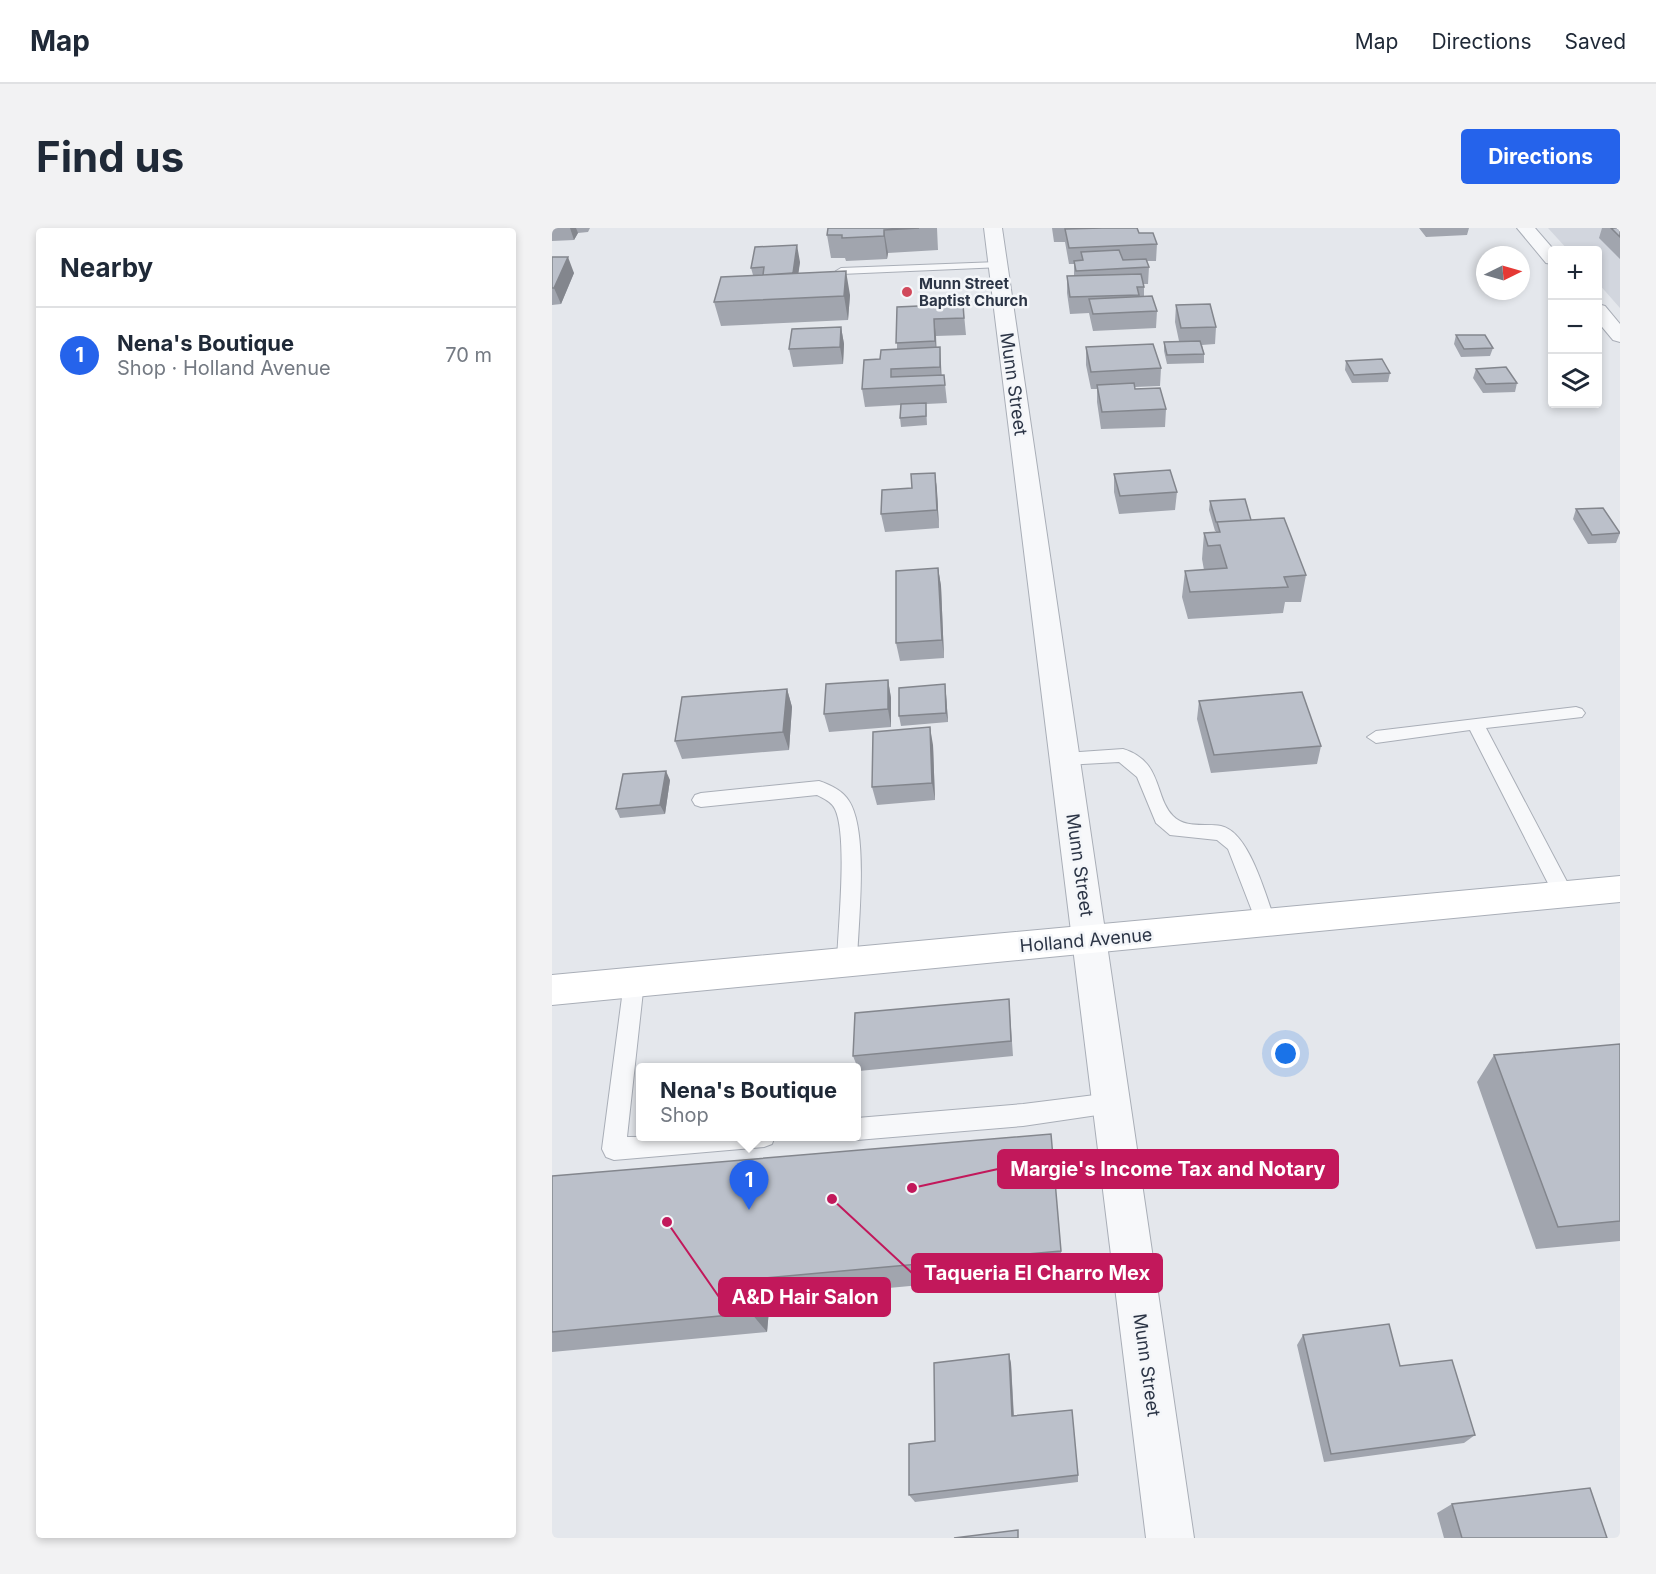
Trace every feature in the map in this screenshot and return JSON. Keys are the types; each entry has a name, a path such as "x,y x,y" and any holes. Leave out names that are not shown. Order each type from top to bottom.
{"main road":[{"name":"Holland Avenue","path":"552,990 1620,889"}],"street":[{"name":"Munn Street","path":"993,228 1170,1538"},
{"path":"1526,228 1548,254"},
{"path":"1602,315 1620,336"}],"lane":[{"path":"841,271 998,265"},
{"path":"1376,737 1576,712"},
{"path":"1475,723 1564,894"},
{"path":"1065,759 1123,755 1145,773 1163,818 1177,830 1221,833 1236,844 1266,923"},
{"path":"701,800 819,788 835,796 844,808 848,834 847,962"},
{"path":"634,982 614,1149 714,1141"},
{"path":"861,1129 1023,1115 1111,1103"}],"shaded area":[{"path":"1548,228 1620,228 1620,308 1602,288 1602,246 1564,246"}],"building":[{"path":"828,228 919,228 884,230 884,236 842,238 842,235 827,235"},
{"path":"1137,228 1139,233 1153,233 1157,244 1069,248 1065,229"},
{"path":"1611,228 1620,228 1620,237"},
{"path":"797,245 793,273 763,275 764,267 751,268 755,247"},
{"path":"1119,250 1123,260 1146,259 1149,267 1076,271 1074,261 1083,260 1081,252"},
{"path":"552,257 568,257 554,288 552,288"},
{"path":"846,271 844,296 714,302 721,277"},
{"path":"1141,274 1144,287 1137,287 1139,295 1070,297 1067,276"},
{"path":"1152,296 1157,311 1093,314 1089,299"},
{"path":"963,304 964,318 934,319 935,341 896,343 897,307"},
{"path":"1210,304 1216,327 1181,328 1176,305"},
{"path":"841,327 840,347 789,349 792,329"},
{"path":"1456,335 1485,335 1493,348 1464,349"},
{"path":"1200,341 1204,354 1167,355 1164,342"},
{"path":"1153,344 1161,368 1091,372 1086,347"},
{"path":"940,347 940,367 891,369 891,377 944,375 945,385 862,389 864,360 880,359 881,350"},
{"path":"1382,359 1390,373 1354,375 1346,361"},
{"path":"1506,367 1517,383 1486,384 1476,369"},
{"path":"1134,383 1135,389 1160,388 1166,409 1102,412 1097,385"},
{"path":"926,403 926,416 900,418 901,404"},
{"path":"1170,470 1177,492 1120,496 1114,474"},
{"path":"935,473 937,510 881,514 882,490 912,488 911,474"},
{"path":"1245,499 1251,520 1216,522 1210,501"},
{"path":"1603,508 1620,533 1592,535 1576,509"},
{"path":"1284,518 1306,575 1284,577 1288,587 1190,592 1185,571 1227,568 1220,545 1208,546 1204,533 1220,532 1217,522"},
{"path":"938,568 942,640 896,643 896,571"},
{"path":"888,680 888,709 824,714 826,684"},
{"path":"945,684 946,713 899,716 899,688"},
{"path":"787,689 783,732 675,741 682,697"},
{"path":"1302,692 1321,746 1214,755 1199,701"},
{"path":"930,727 932,783 872,787 873,732"},
{"path":"666,771 660,805 616,809 623,774"},
{"path":"1009,999 1011,1041 853,1056 855,1013"},
{"path":"1620,1044 1620,1221 1558,1227 1494,1055"},
{"path":"1051,1134 1061,1251 754,1279 751,1313 552,1332 552,1176"},
{"path":"1389,1324 1400,1366 1452,1360 1475,1435 1331,1454 1303,1335"},
{"path":"1009,1354 1012,1416 1072,1410 1078,1475 909,1495 909,1444 935,1441 934,1363"},
{"path":"1590,1488 1607,1538 1462,1538 1452,1504"},
{"path":"1018,1530 1018,1538 954,1538"}],"place":[{"name":"Munn Street Baptist Church","path":"907,292"},
{"name":"Margie's Income Tax and Notary","path":"912,1188"},
{"name":"Taqueria El Charro Mex","path":"832,1199"},
{"name":"Nena's Boutique","path":"749,1210"},
{"name":"A&D Hair Salon","path":"667,1222"}]}
